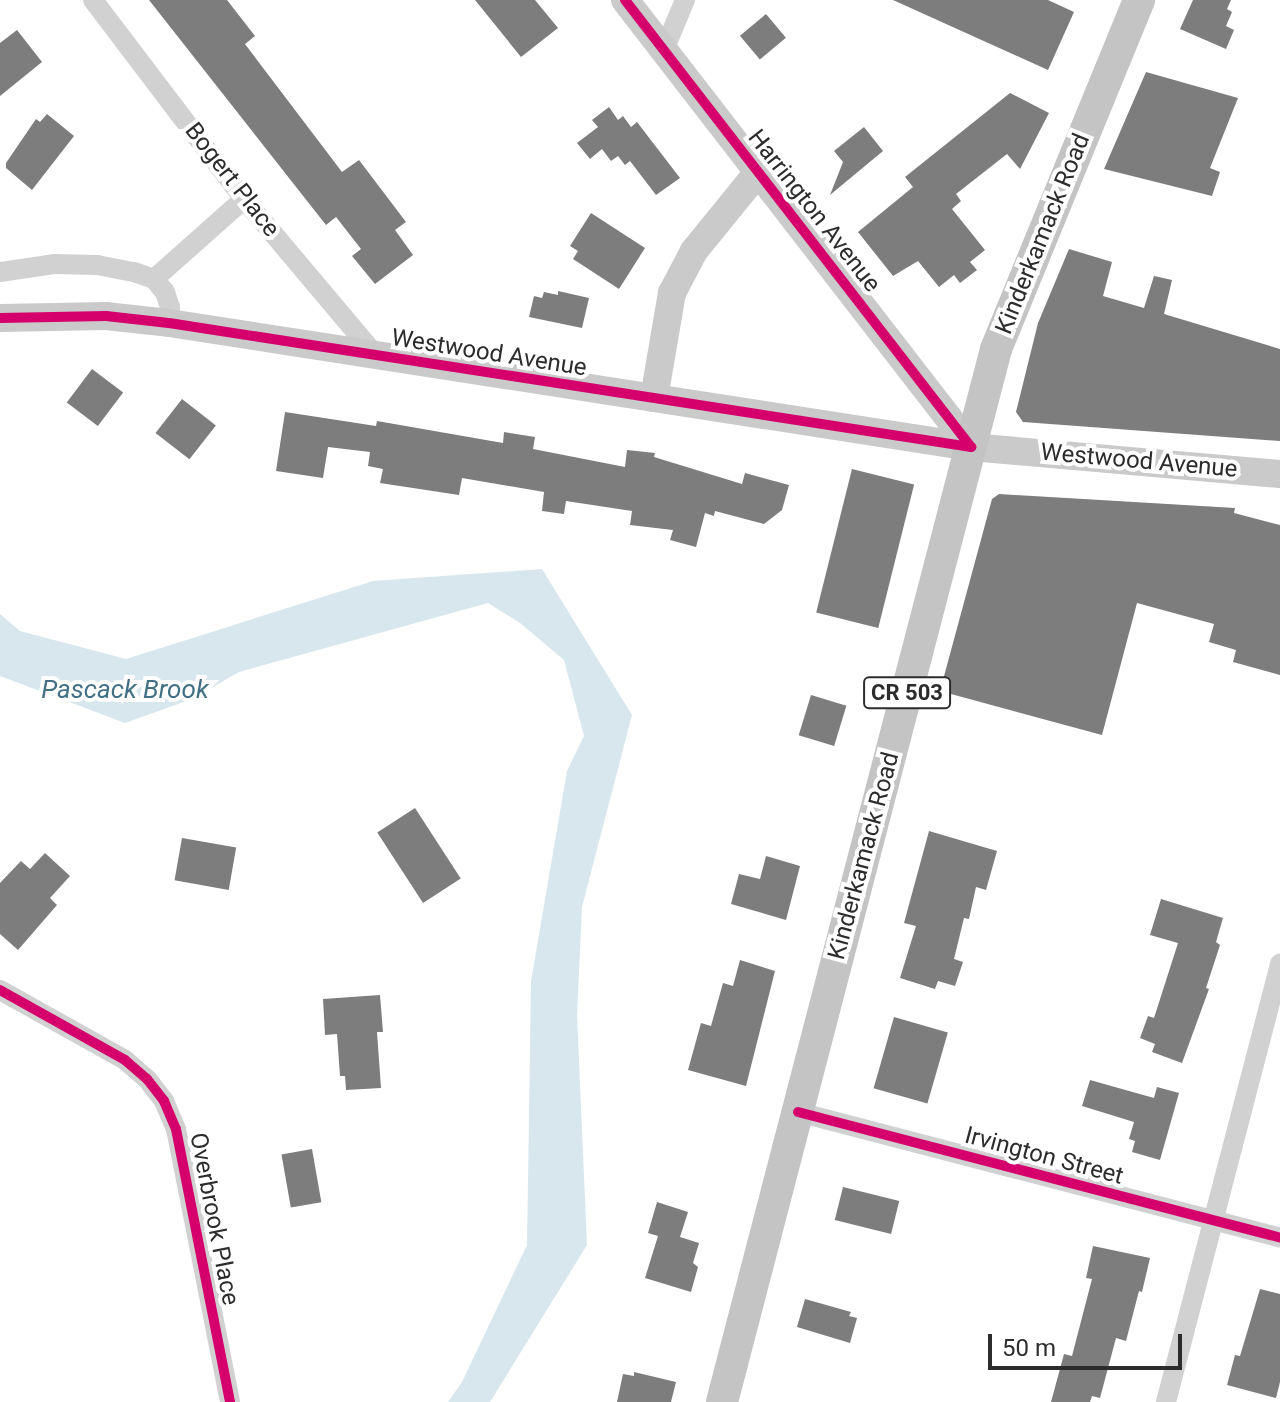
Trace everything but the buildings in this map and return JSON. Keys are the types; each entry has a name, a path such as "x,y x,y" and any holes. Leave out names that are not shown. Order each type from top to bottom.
{"main road":[{"name":"Kinderkamack Road","path":"722,1402 1008,315 1139,0"}],"street":[{"name":"Bogert Place","path":"93,0 244,199 376,356"},
{"name":"Harrington Avenue","path":"625,0 971,447"},
{"path":"664,50 685,0"},
{"path":"654,398 672,293 694,251 759,171"},
{"path":"154,279 244,199"},
{"path":"0,272 55,264 97,265 154,279 165,292 170,307 169,323"},
{"name":"Westwood Avenue","path":"0,318 106,316 169,323 971,447 1280,474"},
{"path":"1166,1402 1280,964"},
{"name":"Overbrook Place","path":"0,990 125,1060 147,1079 164,1101 176,1129 230,1402"},
{"name":"Irvington Street","path":"798,1112 1280,1238"}],"water":[{"name":"Pascack Brook","path":"542,569 632,715 582,907 577,1015 587,1245 490,1402 448,1402 462,1382 527,1245 531,981 567,771 584,736 564,660 520,623 488,603 239,672 192,699 125,723 0,676 0,614 20,631 126,659 373,581"}],"cycle path":[{"path":"625,0 971,447"},
{"path":"0,318 106,316 169,323 971,447"},
{"path":"0,990 125,1060 147,1079 164,1101 176,1129 230,1402"},
{"path":"798,1112 1280,1238"}]}
